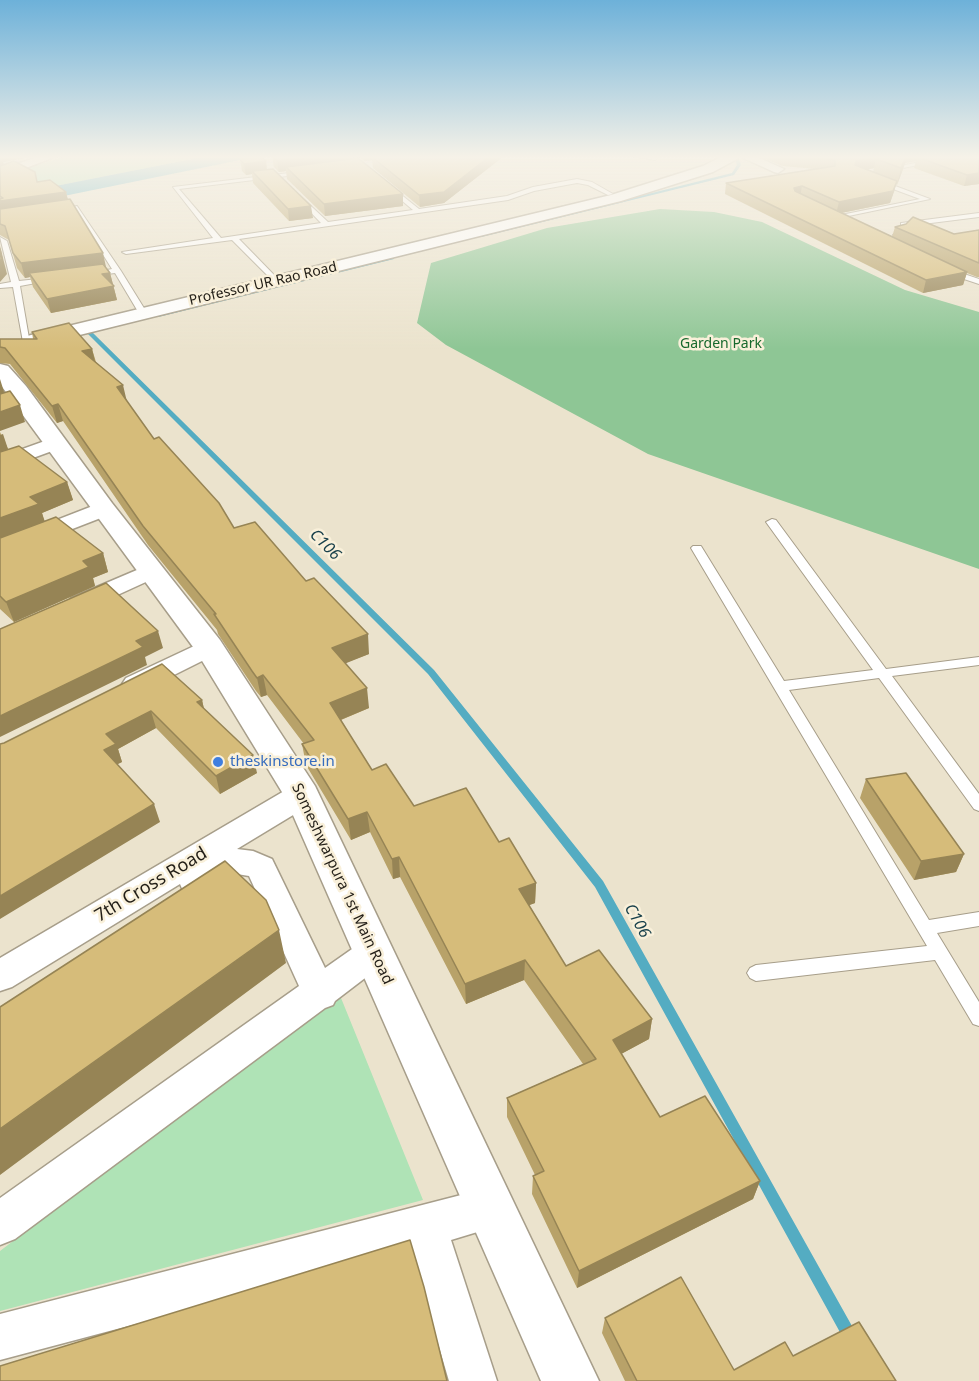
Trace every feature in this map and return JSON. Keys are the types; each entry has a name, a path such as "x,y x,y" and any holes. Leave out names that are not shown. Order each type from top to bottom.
{"street":[{"name":"Professor UR Rao Road","path":"8,380 27,342 524,220"},
{"name":"Someshwarpura 1st Main Road","path":"8,380 209,647 302,795 570,1381"},
{"path":"0,464 56,444"},
{"path":"0,550 103,509"},
{"path":"54,615 151,571"},
{"path":"115,694 209,647"},
{"name":"7th Cross Road","path":"0,976 302,795"},
{"path":"88,958 225,865 234,861 253,863 261,868 320,994"},
{"path":"0,1224 320,994 374,952"},
{"path":"0,1337 492,1208"},
{"path":"425,1226 473,1381"}],"lane":[{"path":"85,220 143,313"},
{"path":"202,220 218,239"},
{"path":"322,220 327,225"},
{"path":"126,252 359,220"},
{"path":"841,220 846,223"},
{"path":"886,237 903,232 905,229 903,224 933,220"},
{"path":"234,238 275,281"},
{"path":"0,239 4,241 16,285 27,342"},
{"path":"936,265 979,282"},
{"path":"83,276 117,271"},
{"path":"0,286 61,279"},
{"path":"772,522 979,805"},
{"path":"697,548 782,686 979,1018"},
{"path":"782,686 979,661"},
{"path":"924,928 979,919"},
{"path":"756,973 939,952"}],"green space":[{"name":"Garden Park","path":"592,220 755,220 905,290 979,312 979,569 648,454 446,345 417,323 431,263 547,228"},
{"path":"339,993 423,1200 0,1311 0,1251"}],"building":[{"path":"0,220 83,220 103,253 21,263 13,253 5,226 0,224"},
{"path":"803,220 858,220 967,272 926,280"},
{"path":"910,220 921,220 954,234 979,230 979,263 895,227"},
{"path":"103,264 110,273 102,274 114,286 47,299 29,273"},
{"path":"69,323 92,349 82,351 123,385 117,387 154,439 159,437 219,503 234,528 255,522 306,581 314,578 368,634 332,648 367,688 330,703 372,770 386,764 414,806 466,788 499,842 509,838 536,883 519,889 566,966 599,950 652,1019 613,1040 660,1117 705,1096 760,1181 579,1271 533,1176 544,1171 507,1098 596,1059 525,960 465,984 399,857 392,859 367,812 348,819 302,744 314,740 263,675 257,678 214,614 216,614 143,526 58,404 52,406 5,348 0,347 0,339 37,339 32,332"},
{"path":"10,391 20,405 0,412 0,394"},
{"path":"19,446 67,482 30,497 39,504 0,518 0,452"},
{"path":"56,517 103,553 83,561 89,567 6,602 0,596 0,538"},
{"path":"106,583 158,631 136,641 143,647 0,716 0,629"},
{"path":"162,664 202,700 197,702 253,755 216,776 151,711 106,734 116,744 104,750 154,804 0,896 0,744"},
{"path":"906,773 964,854 921,861 866,779"},
{"path":"225,861 266,900 279,930 0,1129 0,1007"},
{"path":"410,1240 447,1381 0,1381 0,1366"},
{"path":"681,1277 734,1370 785,1342 793,1356 859,1322 896,1381 637,1381 605,1318"}],"waterway":[{"name":"C106","path":"481,236 544,220"},
{"name":"C106","path":"158,315 392,258"},
{"name":"C106","path":"97,329 88,331 431,672 599,884 852,1340"}],"place":[{"name":"theskinstore.in","path":"218,762"}]}
